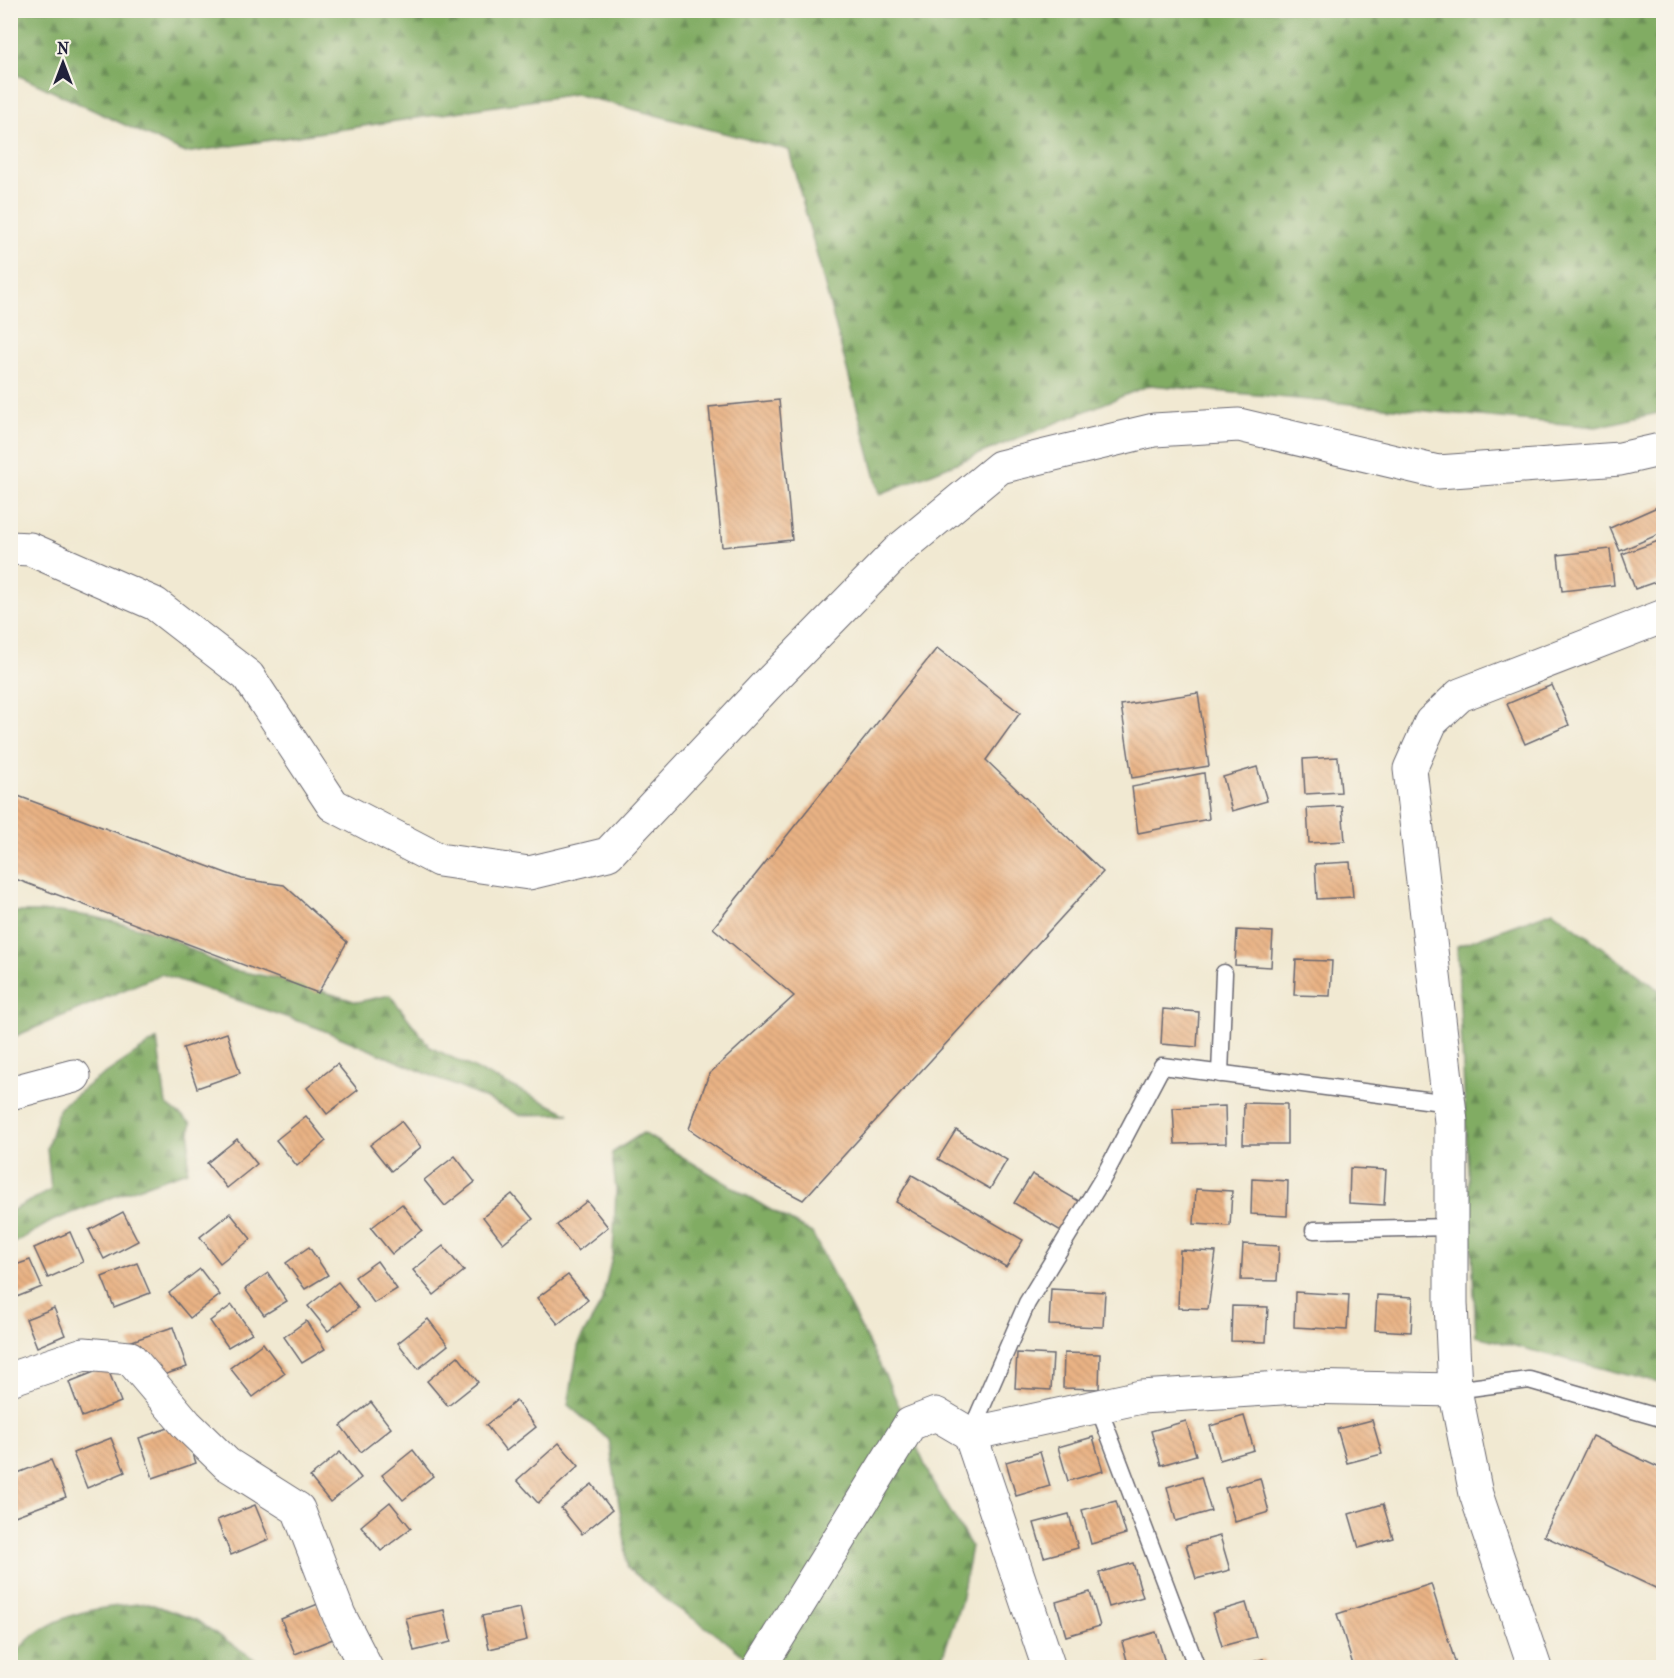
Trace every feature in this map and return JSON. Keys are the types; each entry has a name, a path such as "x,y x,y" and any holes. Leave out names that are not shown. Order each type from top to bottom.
{"street":[{"path":"10,548 30,549 155,604 248,676 333,805 439,860 529,873 608,854 898,550 1000,467 1154,429 1239,425 1438,472 1620,459 1664,449"},
{"path":"1535,1668 1476,1494 1455,1390 1451,1303 1451,1122 1410,770 1431,722 1460,695 1664,616"},
{"path":"10,1093 74,1076"},
{"path":"10,1379 84,1354 130,1358 186,1424 227,1464 298,1509 339,1615 366,1668"},
{"path":"970,1434 1141,1397 1297,1387 1455,1390"},
{"path":"759,1668 910,1424 936,1414 970,1434 1049,1668"}],"lane":[{"path":"1220,1074 1224,973"},
{"path":"970,1434 1027,1303 1102,1178 1162,1066 1449,1103"},
{"path":"1314,1230 1451,1227"},
{"path":"1455,1390 1529,1380 1664,1419"},
{"path":"1098,1406 1197,1668"}],"green space":[{"path":"11,10 1663,11 1663,412 1596,427 1150,385 880,494 789,150 575,94 185,153 11,72"},
{"path":"1553,911 1663,993 1663,1384 1476,1336 1457,946"},
{"path":"11,912 59,912 95,917 163,934 228,969 286,980 357,1002 390,995 430,1047 569,1114 520,1115 318,1028 161,974 11,1038"},
{"path":"157,1039 166,1104 191,1123 187,1171 52,1221 11,1245 11,1211 51,1190 47,1148 59,1108 91,1083"},
{"path":"643,1133 812,1233 886,1377 932,1481 971,1546 961,1602 939,1667 757,1667 722,1638 667,1601 627,1567 609,1440 568,1405 579,1342 601,1304 613,1253 616,1191 612,1153"},
{"path":"148,1603 196,1620 257,1661 260,1667 11,1667 11,1660 27,1641 60,1620 88,1611"}],"building":[{"path":"779,400 792,540 722,547 709,407"},
{"path":"1664,504 1664,532 1620,551 1610,528"},
{"path":"1664,539 1664,579 1635,589 1622,554"},
{"path":"1610,549 1614,585 1562,591 1558,555"},
{"path":"937,648 1020,713 986,760 1103,872 803,1200 765,1180 689,1129 709,1074 794,996 713,928"},
{"path":"1552,685 1569,725 1525,744 1507,704"},
{"path":"1198,693 1209,766 1132,778 1121,705"},
{"path":"1338,757 1341,792 1305,794 1303,759"},
{"path":"1257,767 1267,801 1232,811 1223,777"},
{"path":"1204,773 1209,819 1138,833 1132,787"},
{"path":"10,793 242,879 284,885 347,942 318,993 10,877"},
{"path":"1342,806 1345,841 1309,843 1307,808"},
{"path":"1350,862 1353,897 1317,899 1315,864"},
{"path":"1237,930 1273,932 1271,967 1235,965"},
{"path":"1296,960 1332,961 1330,996 1294,995"},
{"path":"1163,1009 1199,1012 1197,1047 1161,1044"},
{"path":"227,1033 240,1073 197,1088 183,1048"},
{"path":"337,1064 358,1090 327,1114 307,1088"},
{"path":"1244,1103 1287,1104 1287,1144 1243,1144"},
{"path":"1225,1106 1226,1143 1175,1144 1173,1108"},
{"path":"306,1116 326,1141 297,1166 276,1140"},
{"path":"401,1121 421,1147 391,1171 370,1145"},
{"path":"956,1130 1007,1160 990,1189 938,1159"},
{"path":"237,1139 257,1164 227,1188 207,1163"},
{"path":"455,1156 475,1182 445,1206 424,1180"},
{"path":"1350,1168 1386,1170 1384,1205 1349,1203"},
{"path":"1032,1174 1084,1204 1066,1234 1014,1203"},
{"path":"912,1175 1023,1240 1006,1267 896,1202"},
{"path":"1252,1179 1288,1181 1287,1216 1251,1214"},
{"path":"1196,1189 1232,1191 1230,1226 1194,1224"},
{"path":"512,1194 533,1219 503,1243 483,1217"},
{"path":"587,1201 608,1227 578,1251 557,1225"},
{"path":"402,1204 422,1230 392,1254 371,1228"},
{"path":"123,1212 138,1241 104,1259 89,1230"},
{"path":"230,1213 251,1239 220,1263 200,1237"},
{"path":"70,1232 83,1262 48,1278 34,1248"},
{"path":"1243,1244 1279,1246 1277,1281 1241,1280"},
{"path":"443,1246 464,1271 434,1295 413,1270"},
{"path":"309,1247 328,1275 305,1289 286,1263"},
{"path":"1180,1250 1216,1252 1208,1309 1178,1308"},
{"path":"30,1260 42,1287 14,1298 10,1289 10,1267"},
{"path":"377,1261 397,1289 374,1303 355,1277"},
{"path":"137,1263 150,1293 114,1307 102,1277"},
{"path":"200,1269 220,1295 190,1318 169,1293"},
{"path":"268,1273 287,1301 264,1315 245,1289"},
{"path":"568,1275 588,1300 558,1324 537,1298"},
{"path":"338,1282 358,1308 328,1331 308,1306"},
{"path":"1051,1289 1105,1292 1103,1327 1049,1325"},
{"path":"1295,1292 1349,1295 1347,1330 1294,1327"},
{"path":"1377,1295 1413,1297 1411,1332 1375,1330"},
{"path":"232,1305 252,1333 228,1347 210,1321"},
{"path":"1232,1306 1268,1307 1266,1342 1231,1341"},
{"path":"54,1308 65,1335 37,1347 26,1319"},
{"path":"428,1319 448,1345 418,1369 398,1343"},
{"path":"306,1321 325,1349 302,1363 284,1337"},
{"path":"173,1327 187,1367 143,1382 129,1342"},
{"path":"263,1343 285,1373 253,1397 230,1368"},
{"path":"1017,1353 1053,1355 1051,1390 1015,1388"},
{"path":"1064,1353 1100,1354 1099,1389 1063,1388"},
{"path":"458,1356 478,1382 448,1406 427,1381"},
{"path":"107,1367 121,1402 82,1417 69,1382"},
{"path":"516,1401 536,1427 506,1451 486,1425"},
{"path":"371,1402 391,1428 361,1452 341,1426"},
{"path":"1244,1416 1254,1450 1220,1460 1210,1426"},
{"path":"1372,1420 1382,1454 1347,1463 1337,1429"},
{"path":"1186,1421 1196,1455 1161,1465 1151,1431"},
{"path":"183,1423 196,1463 153,1478 139,1438"},
{"path":"1592,1436 1664,1470 1664,1592 1544,1536"},
{"path":"1093,1437 1103,1471 1068,1481 1058,1447"},
{"path":"111,1438 125,1472 87,1488 73,1453"},
{"path":"559,1443 579,1466 538,1503 517,1480"},
{"path":"413,1450 433,1476 403,1500 382,1475"},
{"path":"340,1452 361,1478 330,1502 310,1477"},
{"path":"1040,1452 1050,1486 1016,1496 1006,1462"},
{"path":"51,1460 66,1497 12,1517 10,1513 10,1476"},
{"path":"1201,1477 1211,1511 1176,1521 1167,1487"},
{"path":"1260,1478 1269,1512 1235,1522 1225,1488"},
{"path":"592,1484 612,1510 582,1534 561,1508"},
{"path":"1116,1501 1126,1534 1091,1544 1082,1510"},
{"path":"390,1502 411,1528 381,1551 361,1526"},
{"path":"1383,1504 1393,1538 1359,1548 1349,1514"},
{"path":"255,1505 269,1539 231,1555 217,1520"},
{"path":"1069,1514 1078,1548 1044,1557 1034,1523"},
{"path":"1220,1536 1230,1570 1196,1579 1186,1545"},
{"path":"1133,1563 1143,1597 1109,1607 1099,1573"},
{"path":"1431,1584 1457,1668 1354,1668 1337,1614"},
{"path":"1090,1592 1100,1626 1066,1636 1056,1602"},
{"path":"1246,1603 1256,1637 1222,1646 1212,1613"},
{"path":"318,1604 333,1639 295,1654 281,1619"},
{"path":"520,1608 527,1640 489,1649 482,1616"},
{"path":"444,1610 451,1642 414,1651 406,1618"},
{"path":"1156,1632 1166,1666 1129,1668 1122,1642"},
{"path":"1263,1659 1266,1668 1235,1668 1235,1667"}]}
